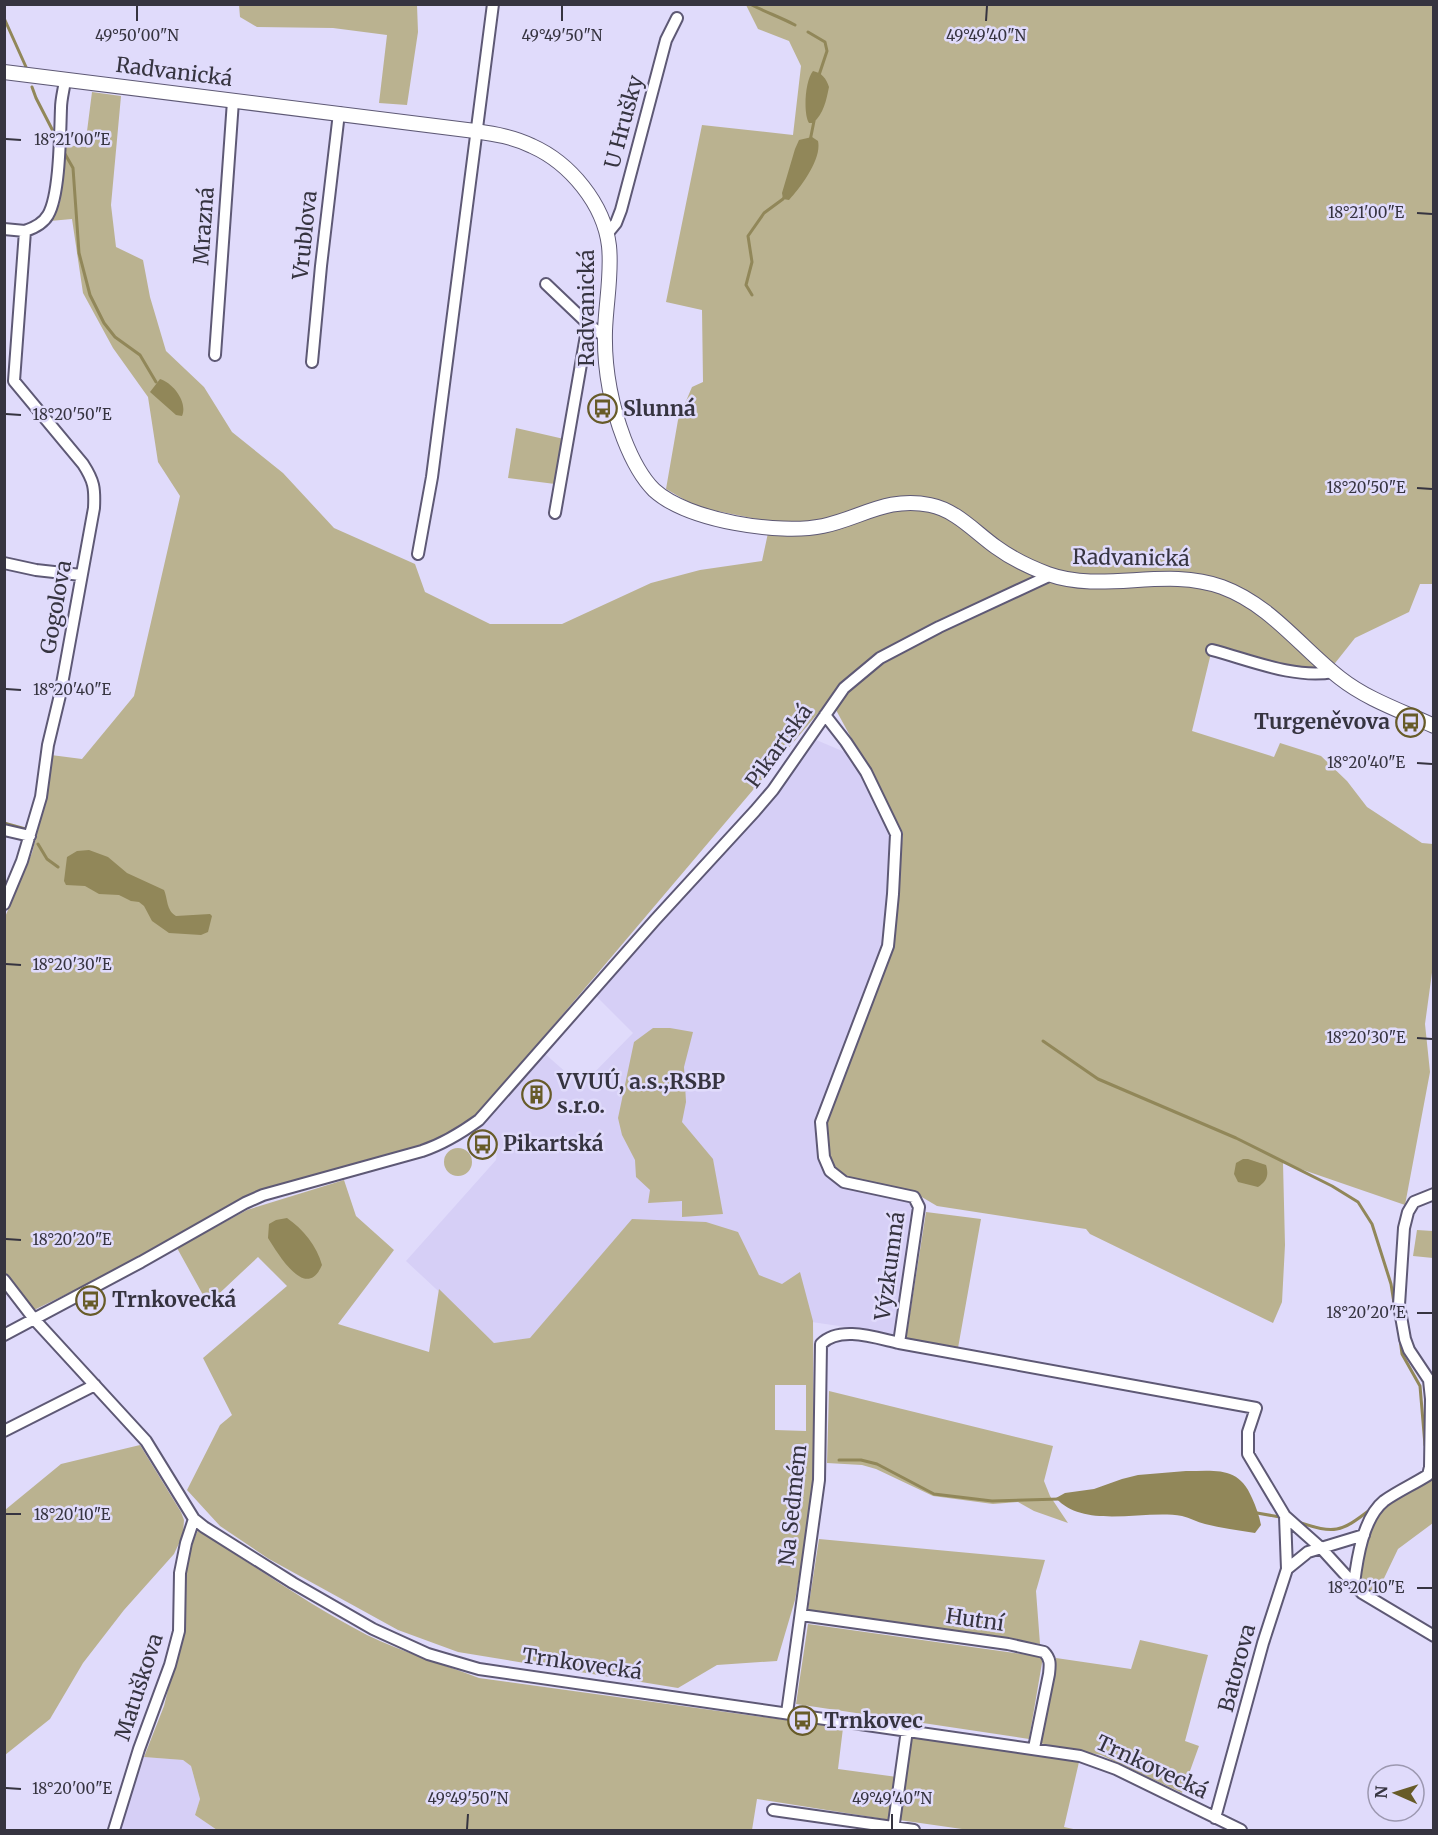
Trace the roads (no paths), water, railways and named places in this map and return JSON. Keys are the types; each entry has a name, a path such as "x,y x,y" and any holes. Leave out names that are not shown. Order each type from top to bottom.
{"street":[{"path":"418,554 432,477 493,4"},
{"name":"U Hrušky","path":"607,234 616,223 621,210 666,40 677,18"},
{"name":"Radvanická","path":"4,72 476,131 512,138 530,145 551,156 588,194 607,234 610,267 605,337 611,396 618,423 637,467 648,483 671,501 694,512 733,522 796,529 827,525 883,506 904,503 929,504 953,514 1016,560 1051,575 1084,581 1186,578 1220,586 1262,607 1333,672 1367,696 1434,726"},
{"path":"4,229 25,231 33,228 44,220 49,212 53,201 65,80"},
{"name":"Mrazná","path":"215,355 233,100"},
{"name":"Vrublova","path":"312,362 339,113"},
{"name":"Gogolova","path":"4,904 22,861 41,797 48,746 60,695 94,508 95,490 92,478 83,464 14,381 25,231"},
{"path":"546,284 605,337"},
{"path":"555,513 588,324"},
{"path":"4,563 36,570 81,575"},
{"name":"Pikartská","path":"4,1335 254,1199 442,1144 479,1120 773,790 844,688 880,658 939,627 1051,575"},
{"path":"1212,650 1298,673 1313,675 1333,672"},
{"name":"Výzkumná","path":"825,715 866,772 896,834 888,946 821,1122 824,1157 832,1175 849,1184 914,1197 919,1207 899,1343 1256,1408 1248,1432 1248,1454 1285,1516 1321,1548 1354,1584"},
{"path":"4,830 30,836"},
{"path":"1434,1194 1414,1202 1408,1212 1403,1237 1399,1305 1405,1339 1429,1380 1430,1467 1428,1475 1400,1490 1377,1507 1364,1535 1354,1584 1362,1593 1434,1636"},
{"path":"4,1281 34,1319"},
{"name":"Trnkovecká","path":"34,1319 146,1442 194,1519 292,1583 373,1629 428,1654 479,1669 1080,1756 1101,1762 1240,1830"},
{"name":"Na Sedmém","path":"787,1713 819,1480 821,1344 828,1339 846,1334 899,1343"},
{"path":"4,1431 95,1385"},
{"path":"1285,1516 1287,1569"},
{"name":"Matuškova","path":"114,1830 139,1749 170,1665 179,1631 180,1573 194,1519"},
{"path":"1287,1569 1308,1552 1364,1535"},
{"name":"Batorova","path":"1215,1818 1263,1643 1287,1569"},
{"name":"Hutní","path":"801,1615 1008,1644 1044,1652 1050,1662 1049,1674 1034,1748"},
{"path":"893,1829 907,1730"},
{"path":"773,1810 893,1829 914,1830"}],"waterway":[{"path":"750,4 795,25"},
{"path":"4,18 26,67"},
{"path":"808,32 825,42 827,51 819,75"},
{"path":"32,87 54,133"},
{"path":"810,141 814,121"},
{"path":"65,154 73,168 79,253 90,295 104,323 115,337 140,355 156,382"},
{"path":"752,295 746,285 752,262 748,236 764,213 785,196"},
{"path":"4,823 29,830"},
{"path":"38,844 47,859 58,867"},
{"path":"1043,1041 1098,1079 1236,1138 1332,1186 1358,1202 1372,1224 1391,1284 1394,1303"},
{"path":"1400,1339 1402,1354 1420,1386 1425,1445"},
{"path":"839,1460 861,1460 877,1464 934,1494 992,1501 1060,1499"},
{"path":"1298,1522 1321,1528 1337,1529 1352,1523 1371,1509"},
{"path":"1257,1513 1280,1517"}],"place":[{"name":"Slunná","path":"602,409"},
{"name":"Turgeněvova","path":"1411,722"},
{"name":"VVUÚ, a.s.;RSBP s.r.o.","path":"536,1094"},
{"name":"Pikartská","path":"482,1144"},
{"name":"Trnkovecká","path":"91,1300"},
{"name":"Trnkovec","path":"803,1721"}]}
